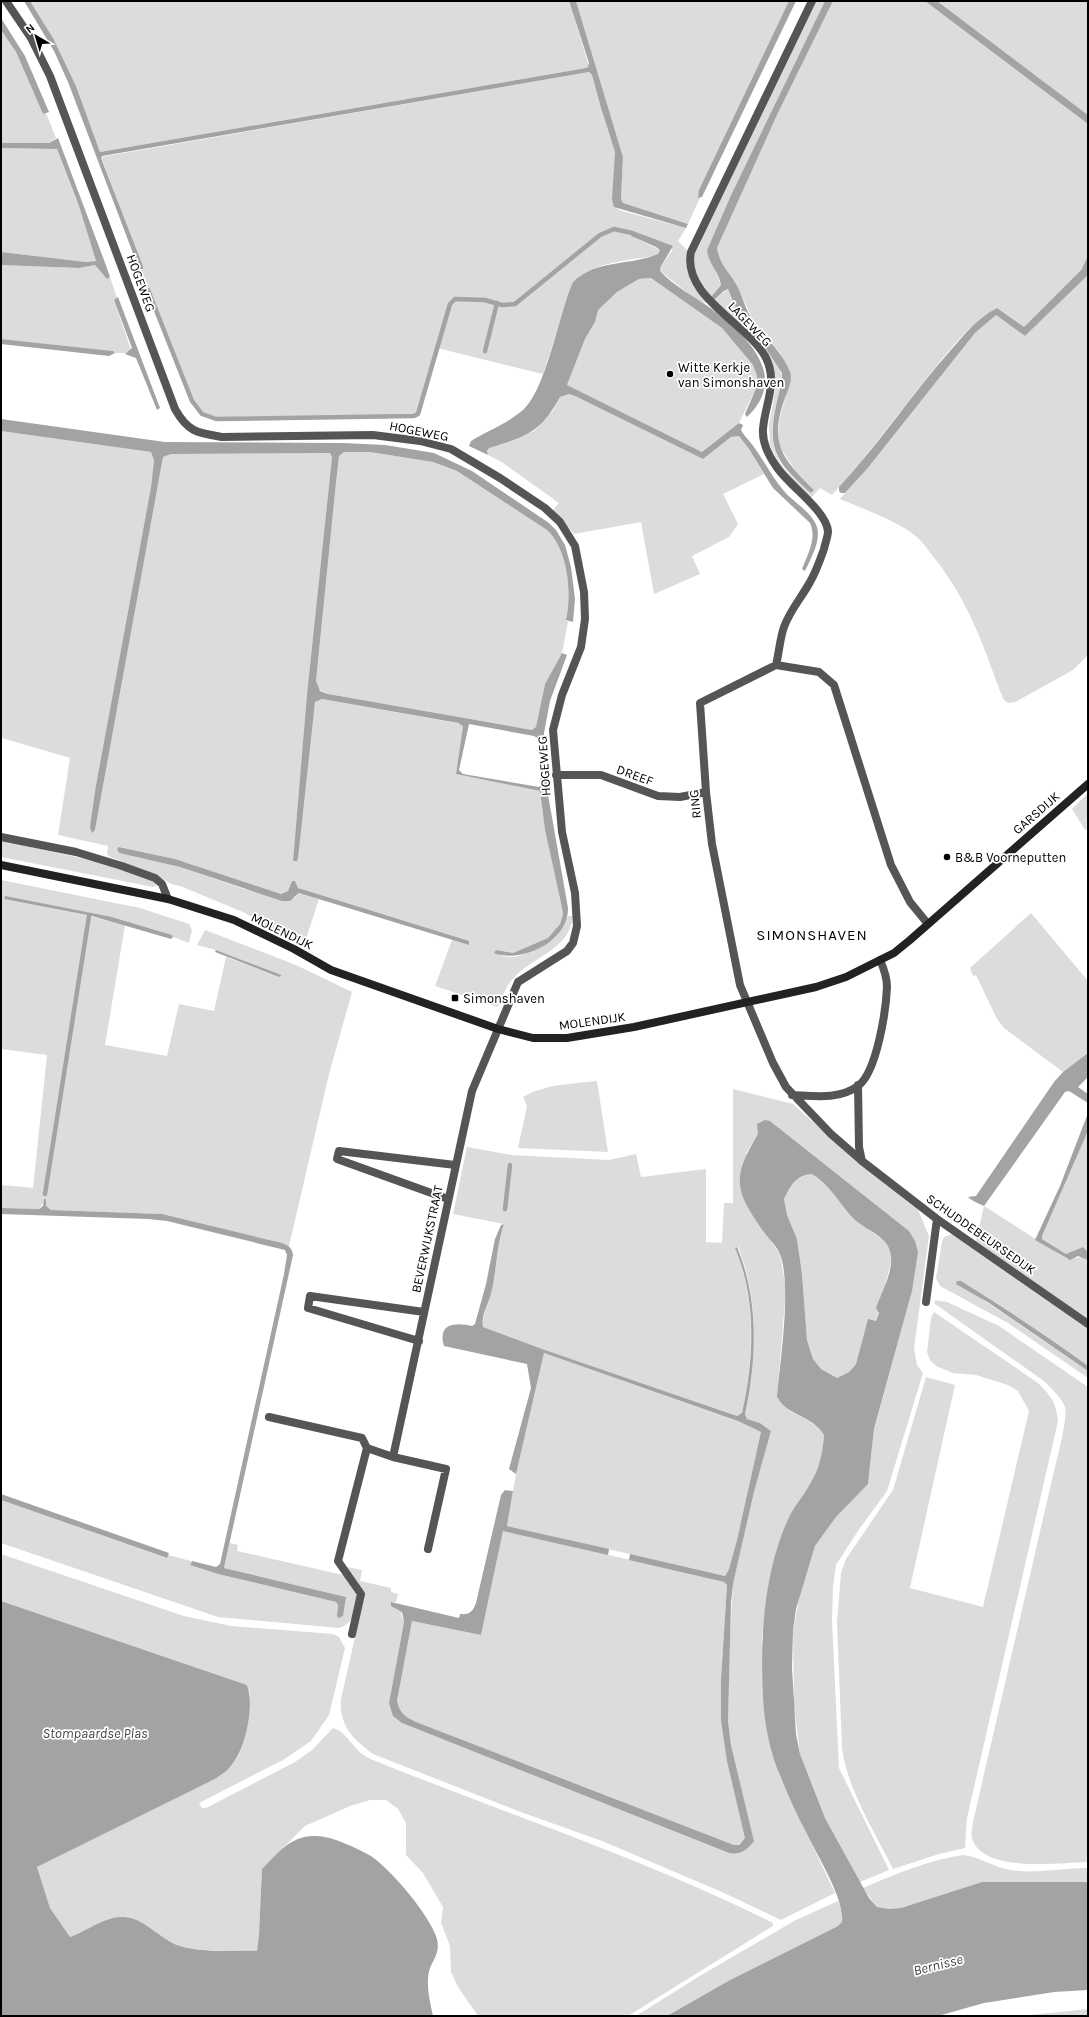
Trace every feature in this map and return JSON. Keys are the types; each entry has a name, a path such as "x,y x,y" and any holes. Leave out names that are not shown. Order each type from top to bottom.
{"main road":[{"name":"GARSDIJK","path":"928,924 1088,784"},
{"name":"MOLENDIJK","path":"1,865 168,899 234,920 294,949 331,970 498,1029 533,1038 567,1038 634,1028 816,987 846,977 894,953 928,924"}],"street":[{"name":"HOGEWEG","path":"6,1 31,38 50,76 175,409 186,426 203,434 222,437 373,435 420,441 451,449 500,478 544,508 560,522 568,533 578,557 584,592 584,619 581,646 562,695 553,730 562,832 575,893 577,926 573,943 568,951 518,982 505,1008 498,1029"},
{"name":"LAGEWEG","path":"776,665 784,627 811,581 828,533 827,524 820,514 787,480 776,466 767,450 763,429 771,394 772,380 770,368 764,355 699,288 691,272 689,261 691,252 812,1"},
{"name":"RING","path":"776,665 700,703 706,792 712,844 737,969 743,994 749,1001 773,1063 792,1095"},
{"path":"776,665 819,672 834,685 890,865 910,902 928,924"},
{"name":"DREEF","path":"556,775 601,775 658,796 680,797 706,792"},
{"path":"1,837 76,852 155,878 162,884 168,899"},
{"path":"792,1095 824,1097 844,1093 858,1086 867,1075 878,1046 887,987 885,972 880,960"},
{"name":"BEVERWIJKSTRAAT","path":"393,1457 472,1091 498,1029"},
{"path":"858,1086 860,1147 862,1161"},
{"name":"SCHUDDEBEURSEDIJK","path":"792,1095 862,1161 937,1219 1088,1324"},
{"path":"448,1199 337,1159 339,1151 455,1166"},
{"path":"926,1302 930,1287 937,1219"},
{"path":"418,1341 308,1308 310,1296 424,1312"},
{"path":"269,1417 362,1438 367,1448 338,1562 361,1594 352,1634"},
{"path":"367,1448 393,1457 446,1470 428,1549"}],"shaded area":[{"path":"30,1 569,1 589,66 586,68 100,152 76,86 53,38"},
{"path":"576,1 789,1 688,224 623,203 621,199 623,157"},
{"path":"815,1 825,1 732,193 707,250 721,285 711,297 697,277 694,260 695,253"},
{"path":"833,1 925,1 1088,124 1088,255 1082,269 1024,327 997,308 978,321 952,347 832,495 820,488 810,499 780,465 770,445 769,424 776,386 771,362 714,300 728,289 742,320 773,356 781,372 782,381 772,431 773,443 783,466 793,477 814,490 795,470 779,446 777,437 780,416 790,383 780,353 753,320 736,284 719,260 717,248 777,115"},
{"path":"937,1 1088,1 1088,115"},
{"path":"1,30 16,52 43,114 46,113 56,138 49,143 1,143"},
{"path":"589,72 592,75 615,152 614,207 622,211 686,228 678,241 687,250 686,258 690,278 697,290 707,301 705,303 698,301 660,271 660,268 673,249 631,236 660,250 658,254 600,266 581,275 573,282 543,374 437,348 418,414 414,416 216,419 208,417 199,411 192,401 141,270 143,266 101,157"},
{"path":"1,148 57,149 78,203 96,261 86,262 1,252"},
{"path":"1,265 79,268 95,265 107,279 110,277 117,298 114,300 131,350 126,353 115,353 113,351 1,339"},
{"path":"1088,275 1088,655 1073,670 1015,702 1008,703 1004,700 1000,691 981,639 966,607 947,576 925,545 917,537 900,526 840,499 867,469 975,333 996,315 1025,336"},
{"path":"651,278 722,328 753,365 757,376 757,386 739,423 702,452 567,385 585,339 595,322 597,310 617,292 639,279"},
{"path":"569,394 703,459 731,437 739,436 749,449 764,474 723,494 738,524 729,537 692,556 700,574 654,594 641,522 574,534 552,511 559,503 503,463 488,455 487,451 489,448 534,431 553,410 560,397"},
{"path":"1,431 151,452 154,459 151,487 96,785 95,830 163,457 171,454 330,453 332,457 307,694 293,861 315,702 322,699 461,724 463,726 456,774 540,791 545,830 563,914 560,924 548,938 513,953 496,950 503,956 516,957 538,949 555,937 568,916 573,916 567,935 561,942 513,978 498,1007 435,986 452,940 468,945 298,888 295,881 292,881 288,891 281,894 175,859 120,847 117,849 119,853 180,867 244,889 295,898 299,893 319,899 305,942 288,937 243,912 180,886 171,884 155,874 110,857 107,854 108,846 58,835 70,758 2,738 1,741"},
{"path":"344,452 370,452 433,462 457,471 547,530 554,538 560,549 567,572 569,597 566,620 568,622 562,653 545,684 536,728 532,730 328,694 318,689 316,681 336,483 339,456"},
{"path":"1088,793 1088,828 1085,830 1072,809"},
{"path":"1,840 107,864 155,882 156,886 153,887 1,857"},
{"path":"1,880 140,908 189,924 192,930 189,943 173,937 172,935 112,917 4,897 4,899 85,915 125,925 105,1045 167,1056 179,1004 214,1011 226,957 279,977 281,976 216,950 197,945 205,930 296,965 352,992 329,1074 289,1246 162,1214 51,1210 46,1206 46,1199 39,1209 1,1208 1,1185 33,1188 47,1055 1,1049"},
{"path":"1031,913 1088,981 1088,1053 1063,1072 1004,1028 997,1019 976,975 973,976 970,968"},
{"path":"597,1081 608,1152 518,1148 527,1106 523,1097 540,1089 549,1087"},
{"path":"733,1089 793,1104 859,1163 918,1210 929,1236 914,1349 917,1365 923,1373 887,1491 836,1565 833,1586 832,1620 839,1768 889,1870 860,1882 825,1818 800,1754 794,1705 793,1630 800,1594 815,1546 836,1517 868,1484 874,1430 912,1291 915,1241 909,1231 770,1121 758,1134 746,1153 772,1243 780,1254 786,1289 777,1397 787,1409 812,1423 824,1435 823,1454 811,1483 791,1514 777,1550 768,1588 762,1637 768,1736 780,1777 835,1893 781,1920 722,1892 602,1841 518,1811 373,1754 359,1743 349,1731 342,1717 341,1708 341,1699 365,1593 347,1567 362,1570 360,1581 391,1588 391,1592 398,1594 396,1602 392,1602 402,1612 401,1615 404,1622 389,1703 402,1723 729,1853 754,1841 731,1745 728,1721 730,1637 733,1584 754,1492 771,1431 760,1423 747,1419 745,1414 752,1373 754,1330 750,1287 745,1266 738,1247 735,1248 747,1288 751,1330 749,1373 746,1394 742,1414 737,1416 545,1350 483,1327 484,1314 493,1285 499,1241 504,1224 453,1214 467,1147 511,1155 609,1160 636,1154 641,1177 706,1169 706,1242 722,1243 724,1203 733,1203"},
{"path":"1088,1131 1088,1252 1083,1247 1066,1254 1042,1239 1042,1236"},
{"path":"812,1174 823,1181 837,1195 852,1217 890,1247 892,1258 876,1321 868,1320 856,1364 849,1372 837,1378 821,1369 813,1359 807,1340 802,1274 797,1239 787,1215 784,1198 792,1185 798,1179 802,1176"},
{"path":"984,1206 1067,1259 1083,1257 1088,1260 1088,1320 976,1241"},
{"path":"952,1234 1088,1327 1088,1366 961,1281 976,1295 1088,1371 1088,1378 1008,1323 940,1286 936,1278 942,1242 944,1237"},
{"path":"935,1300 947,1302 999,1326 1088,1387 1088,1862 1026,1864 1009,1862 994,1858 982,1852 974,1843 972,1838 973,1822 1060,1448 1066,1412 1061,1400 1044,1381 935,1304"},
{"path":"934,1312 1038,1383 1052,1400 1056,1409 1058,1421 967,1818 965,1848 939,1854 893,1869 856,1795 845,1764 842,1748 837,1623 841,1573 846,1559 893,1490 926,1377 955,1385 910,1588 983,1607 1029,1411 1018,1391 1008,1385 976,1375 953,1373 936,1366 930,1360 927,1352 931,1318"},
{"path":"544,1353 738,1421 761,1432 737,1540 729,1569 725,1576 507,1526 516,1474"},
{"path":"1,1500 166,1558 168,1555 191,1561 190,1565 218,1574 336,1602 338,1605 337,1616 346,1597 224,1568 230,1543 238,1545 237,1551 343,1575 357,1596 353,1616 348,1623 339,1628 218,1617 1,1543"},
{"path":"503,1530 724,1582 727,1585 721,1679 721,1720 745,1831 745,1838 738,1845 734,1845 416,1722 401,1711 397,1701 412,1621 481,1635"},
{"path":"1,1554 184,1616 231,1626 333,1634 339,1637 345,1648 329,1715 311,1741 283,1760 199,1803 202,1808 206,1808 295,1762 312,1750 333,1728 341,1732 362,1754 375,1761 587,1842 681,1880 773,1923 773,1926 628,2016 478,2016 458,1987 451,1972 450,1946 441,1923 443,1907 423,1873 406,1855 406,1823 398,1809 386,1800 370,1800 350,1806 305,1826 262,1869 257,1951 201,1950 180,1946 163,1939 153,1931 111,1918 70,1937 50,1908 37,1867 215,1779 230,1767 239,1755 250,1693 247,1685 1,1601"},
{"path":"963,1855 1010,1870 1039,1871 1088,1868 1088,1882 982,1882 901,1908 889,1909 877,1907 863,1888 925,1864"},
{"path":"838,1901 843,1914 842,1922 838,1926 730,1980 667,2016 636,2016 698,1977 794,1921"},
{"path":"1088,2009 1088,2016 1021,2016"}],"water":[{"path":"24,1 30,1 53,38 76,86 100,152 586,68 588,67 589,63 569,1 576,1 623,157 621,199 623,203 688,224 686,228 614,207 612,199 615,152 592,75 589,72 102,156 101,158 143,266 143,269 139,269 68,82 54,51"},
{"path":"789,1 796,1 702,197 698,198 699,190"},
{"path":"825,1 833,1 777,115 717,248 722,264 736,284 750,316 787,364 791,378 780,414 778,427 779,439 782,450 787,459 794,469 814,490 811,493 783,465 774,446 773,422 781,386 782,373 767,350 741,320 728,289 714,300 711,297 721,285 709,259 707,250 732,193"},
{"path":"925,1 937,1 1088,115 1088,124"},
{"path":"1,18 25,56 49,112 43,114 16,52 1,30"},
{"path":"58,138 107,268 110,277 107,279 95,265 79,268 1,265 1,252 86,262 96,261 78,203 57,149 1,148 1,143 49,143"},
{"path":"633,231 673,246 660,268 660,271 677,286 723,318 748,343 758,356 764,371 765,386 759,401 747,417 745,414 757,386 757,376 753,365 722,328 651,278 639,279 617,292 598,310 595,322 585,339 567,385 702,452 739,423 743,425 741,430 742,432 784,491 815,522 818,532 817,544 805,571 802,569 809,552 813,534 810,523 773,488 749,449 739,436 731,437 703,459 569,394 560,397 553,409 539,426 523,436 489,448 487,451 488,455 469,446 471,441 517,415 531,400 539,386 573,282 582,275 603,266 647,258 658,254 660,250 656,247 631,236"},
{"path":"1088,255 1088,275 1025,336 996,315 975,333 867,469 845,493 841,493 839,491 839,487 854,471 922,385 971,327 997,308 1024,327 1082,269"},
{"path":"118,297 160,408 157,410 136,358 125,354 132,348 114,300"},
{"path":"1,339 113,351 115,353 109,356 1,344"},
{"path":"1,419 165,442 343,443 385,445 434,453 472,471 549,523 556,530 565,545 571,567 575,599 573,622 566,620 569,597 567,572 564,560 554,538 547,530 457,471 433,462 370,452 344,452 339,456 316,681 320,691 328,694 532,730 536,727 545,684 562,653 567,655 550,701 544,733 546,759 540,758 539,739 534,736 469,724 459,770 463,774 539,787 541,785 540,773 547,774 547,789 568,908 566,920 561,930 552,940 542,947 518,955 505,956 494,953 496,950 513,953 548,938 560,924 563,914 545,830 540,791 456,774 463,726 458,723 322,699 315,702 298,858 297,861 293,861 307,694 332,457 330,453 171,454 163,457 95,830 92,833 90,827 96,785 151,487 154,460 151,452 1,431"},
{"path":"119,847 175,859 281,894 288,891 292,881 295,881 298,888 469,941 469,945 299,893 290,901 282,901 180,867 119,853 117,849"},
{"path":"5,896 112,917 172,935 173,937 171,939 92,916 4,899"},
{"path":"216,950 281,976 279,977 215,952"},
{"path":"1088,1053 1088,1077 1078,1087 1088,1094 1088,1103 1069,1091 1065,1092 984,1206 968,1197 976,1196 1054,1082 1063,1072"},
{"path":"1088,1113 1088,1131 1042,1236 1042,1239 1066,1254 1083,1247 1088,1252 1088,1260 1078,1256 1070,1260 1035,1240 1060,1186"},
{"name":"Bernisse","path":"765,1120 770,1121 909,1231 915,1241 918,1252 912,1291 874,1429 868,1484 836,1517 815,1546 796,1609 793,1630 792,1668 796,1734 800,1754 825,1818 869,1898 877,1907 889,1909 901,1908 982,1882 1088,1882 1088,1990 1054,1992 984,2003 938,2016 667,2016 730,1980 838,1926 842,1922 842,1913 835,1891 787,1793 777,1768 768,1738 765,1717 762,1650 763,1626 769,1580 781,1536 790,1515 808,1488 818,1467 822,1454 824,1435 813,1423 787,1408 777,1397 785,1304 783,1268 779,1251 754,1218 747,1206 742,1195 740,1184 740,1174 743,1162 758,1134 757,1124","holes":["812,1174 829,1188 855,1220 883,1240 891,1255 889,1273 876,1308 879,1313 876,1321 868,1319 856,1364 849,1372 837,1378 821,1369 813,1359 807,1340 802,1274 797,1239 787,1215 784,1199 792,1185 802,1176"]},
{"path":"44,1199 46,1199 46,1206 51,1210 162,1214 280,1242 291,1248 293,1255 224,1568 346,1597 343,1616 339,1618 337,1616 338,1605 336,1602 218,1574 190,1565 192,1561 216,1567 220,1564 284,1274 287,1255 285,1250 167,1221 1,1214 1,1208 39,1209 43,1206"},
{"path":"504,1224 499,1241 491,1294 483,1318 483,1327 545,1350 737,1416 742,1413 746,1393 751,1351 751,1330 747,1288 735,1248 737,1247 749,1287 754,1330 752,1372 745,1414 747,1419 760,1423 771,1431 754,1492 733,1584 731,1603 728,1721 731,1745 754,1841 749,1847 740,1852 729,1853 402,1723 393,1716 389,1703 404,1622 402,1612 391,1606 391,1602 459,1618 460,1614 471,1612 476,1603 501,1495 505,1490 513,1491 507,1526 609,1549 608,1555 503,1531 481,1635 412,1621 397,1701 401,1711 416,1722 734,1845 739,1845 745,1838 727,1761 721,1720 721,1679 727,1585 724,1582 629,1560 630,1554 725,1576 729,1569 737,1540 761,1432 738,1421 544,1353 516,1474 509,1469 531,1388 527,1364 444,1346 443,1338 443,1333 449,1326 460,1324 472,1326 475,1324 486,1284 495,1239 501,1225"},
{"path":"957,1281 961,1281 1057,1344 1088,1366 1088,1371 989,1303 956,1284"},
{"path":"1,1494 169,1553 167,1558 1,1500"},
{"name":"Stompaardse Plas","path":"1,1601 247,1685 249,1694 249,1716 244,1740 235,1760 225,1772 215,1779 37,1867 50,1908 70,1937 103,1921 117,1917 124,1917 139,1921 166,1939 180,1946 199,1950 257,1951 262,1869 291,1842 305,1837 320,1836 343,1843 371,1856 399,1882 427,1918 433,1929 438,1944 428,1979 428,1992 433,2016 1,2016"}],"waterway":[{"path":"148,290 192,401 202,414 216,419 414,416 418,414 450,304 455,299 485,300 502,305 515,304 600,235 614,229 632,233"},
{"path":"485,351 497,303"},
{"path":"45,1194 89,916"},
{"path":"505,1209 510,1165"}],"place":[{"name":"Witte Kerkje van Simonshaven","path":"670,374"},
{"name":"B&B Voorneputten","path":"947,857"},
{"name":"Simonshaven","path":"455,998"}],"district":[{"name":"SIMONSHAVEN","path":"812,935"}]}
